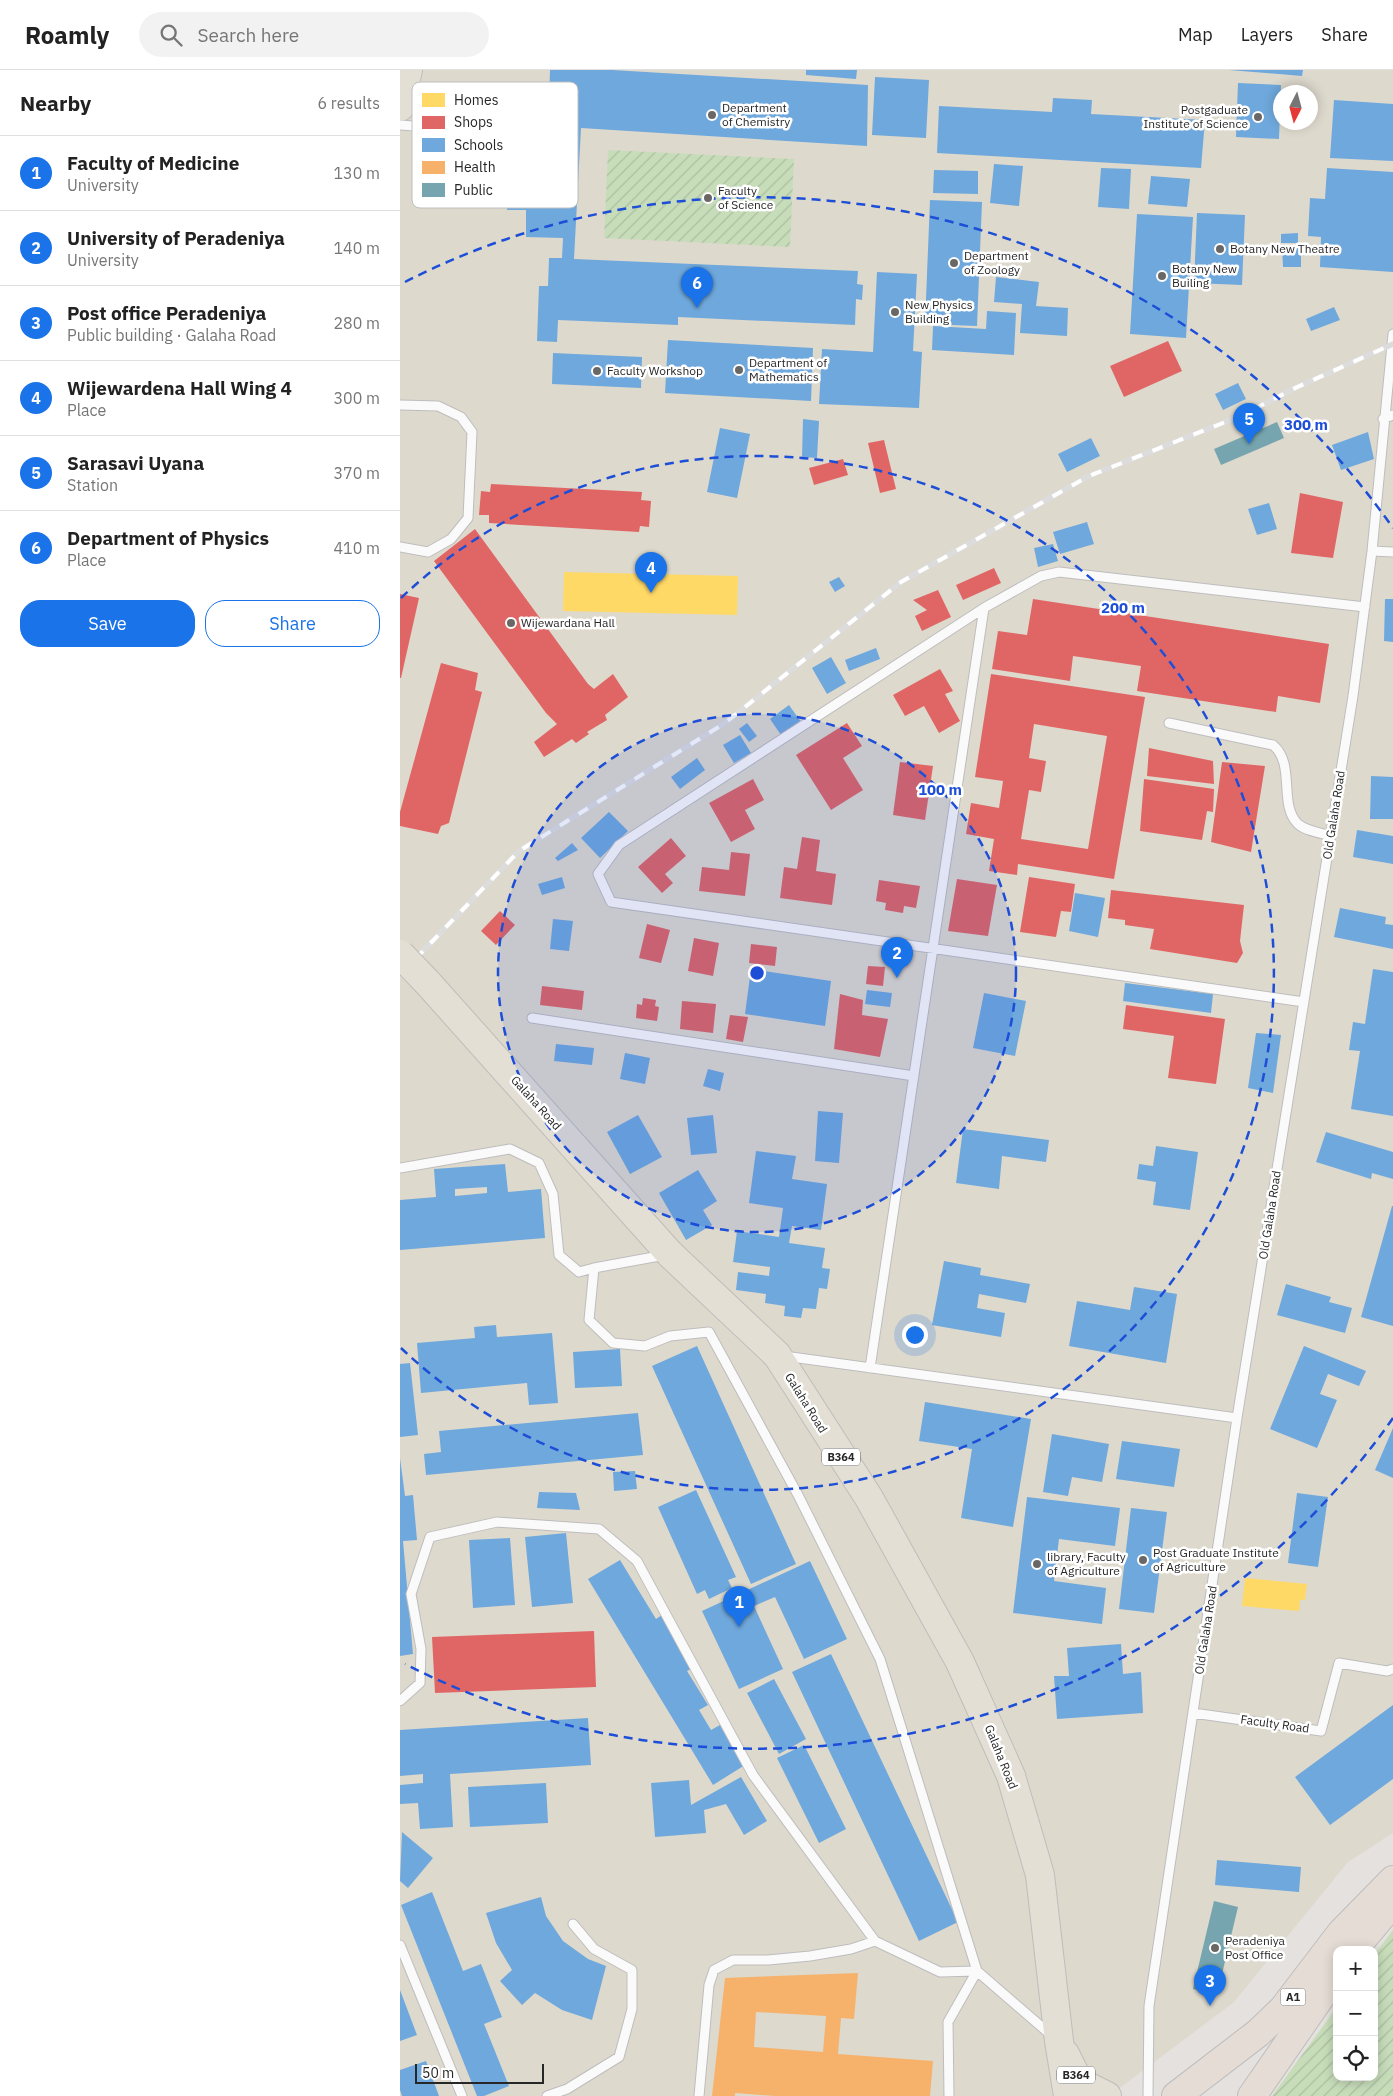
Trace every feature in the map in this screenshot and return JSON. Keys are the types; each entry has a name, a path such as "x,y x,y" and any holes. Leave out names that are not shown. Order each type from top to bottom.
{"highway":[{"name":"A1","path":"1176,2096 1258,2033 1283,2009 1341,1933 1393,1880"},
{"path":"1356,1946 1393,1904"},
{"name":"A1","path":"1252,2096 1333,1979"}],"main road":[{"path":"400,107 408,70"},
{"name":"Galaha Road","path":"400,954 670,1254 776,1355 878,1515 960,1662 1011,1776 1040,1875 1059,2042 1068,2096"},
{"name":"Galaha Road","path":"1059,2042 1079,2082 1106,2096"}],"lane":[{"name":"Old Galaha Road","path":"1148,2096 1149,2006 1237,1418 1331,836 1365,607 1393,334"},
{"path":"400,405 438,406 461,417 472,432 468,518 451,539 428,552 400,547"},
{"path":"1383,419 1393,415"},
{"path":"1372,551 1393,552"},
{"path":"1304,1002 611,902 598,874 619,845 984,608 1041,576 1059,572 1365,607"},
{"path":"870,1368 984,608"},
{"path":"1169,723 1273,745 1283,758 1291,814 1298,824 1331,836"},
{"path":"532,1018 914,1076"},
{"path":"400,1168 510,1149 539,1163 553,1194 559,1255 579,1272 670,1254"},
{"path":"594,1268 589,1320 613,1343 645,1346 670,1336 709,1332 794,1486 880,1659 977,1971 1059,2042"},
{"path":"776,1355 1237,1418"},
{"path":"400,1701 420,1683 421,1650 411,1594 430,1536 497,1522 599,1529 636,1562 753,1775 875,1941 940,1972 977,1971"},
{"name":"Faculty Road","path":"1193,1713 1321,1731 1339,1663 1387,1671 1393,1669"},
{"path":"548,2096 567,2089 620,2057 632,2010 632,1970 594,1949 573,1924"},
{"path":"699,2096 709,1985 714,1970 733,1960 768,1960 810,1956 851,1949 875,1941"},
{"path":"400,1945 462,2096"},
{"path":"949,2096 948,2022 977,1971"}],"shaded area":[{"path":"400,70 1393,70 1393,1833 1348,1862 1234,2002 1109,2096 400,2096"}],"green space":[{"path":"608,150 794,159 790,247 604,238"},
{"path":"1393,1930 1393,2096 1272,2096 1333,2012 1333,2081 1378,2081 1378,1950"}],"building: Homes":[{"path":"564,572 738,576 737,615 563,611"},
{"path":"1245,1578 1307,1584 1305,1600 1300,1600 1299,1611 1242,1606"}],"building: Shops":[{"path":"1168,341 1182,371 1124,397 1110,366"},
{"path":"884,440 896,489 880,493 868,443"},
{"path":"843,459 848,475 814,485 809,468"},
{"path":"491,484 642,492 641,500 651,501 649,527 640,526 639,532 489,523 489,515 479,515 481,491 490,492"},
{"path":"1300,493 1343,502 1333,558 1291,553"},
{"name":"Wijewardana Hall","path":"475,529 588,684 594,689 613,674 628,697 605,715 607,720 587,732 589,734 576,743 572,739 544,757 534,742 557,724 546,713 434,561"},
{"path":"994,568 1001,583 963,600 956,585"},
{"path":"938,590 951,617 922,631 915,616 927,610 913,600"},
{"path":"400,594 419,598 401,678 400,678"},
{"path":"1033,599 1329,644 1320,703 1278,696 1276,712 1137,691 1141,666 1073,656 1070,681 992,669 998,631 1027,635"},
{"path":"441,663 478,673 475,690 482,692 449,823 441,826 438,834 400,826 400,812"},
{"path":"940,669 953,691 945,694 960,721 939,733 924,706 905,716 893,695"},
{"path":"991,674 1145,697 1114,879 1018,864 1017,875 989,871 994,839 966,834 971,803 999,808 1003,781 975,777","holes":["1034,724 1107,736 1088,849 1021,839 1029,790 1041,792 1046,761 1029,758"]},
{"path":"847,723 862,746 843,758 863,790 831,810 796,755"},
{"path":"1149,748 1213,761 1214,784 1147,776"},
{"path":"900,762 933,766 925,820 893,815"},
{"path":"1222,762 1265,766 1251,852 1211,842"},
{"path":"753,779 764,800 745,810 755,829 731,842 709,803"},
{"path":"1144,779 1214,789 1213,812 1207,811 1202,840 1140,831"},
{"path":"802,837 820,840 816,871 836,874 832,905 780,898 784,867 797,869"},
{"path":"671,838 686,856 665,874 673,883 662,893 638,867"},
{"path":"731,852 750,854 745,896 699,891 702,867 729,870"},
{"path":"1029,877 1075,884 1071,912 1061,911 1056,937 1020,932"},
{"path":"957,879 997,885 988,936 948,931"},
{"path":"879,880 920,886 916,908 904,906 903,913 885,910 886,903 876,901"},
{"path":"1111,890 1244,905 1240,941 1243,953 1237,963 1150,949 1154,929 1125,925 1125,920 1108,918"},
{"path":"500,911 515,925 496,945 481,931"},
{"path":"647,924 670,930 661,963 639,958"},
{"path":"694,938 719,943 713,976 688,971"},
{"path":"751,944 777,947 775,966 749,963"},
{"path":"868,966 885,967 883,986 866,984"},
{"path":"542,986 584,991 582,1010 540,1005"},
{"path":"840,994 863,1000 862,1015 888,1019 880,1057 834,1049"},
{"path":"643,998 656,1000 655,1006 659,1007 657,1021 636,1018 637,1004 642,1005"},
{"path":"682,1001 716,1004 713,1033 680,1029"},
{"path":"1126,1005 1225,1019 1216,1084 1168,1078 1174,1036 1123,1029"},
{"path":"730,1015 748,1017 743,1042 726,1039"},
{"path":"594,1631 596,1687 435,1693 432,1637"}],"building: Schools":[{"path":"550,70 612,70 868,85 867,146 581,128 578,184 578,82 550,82"},
{"name":"Department of Chemistry","path":"806,70 857,70 856,79 806,75"},
{"path":"1229,70 1303,70 1302,76"},
{"path":"875,77 929,80 926,138 872,135"},
{"name":"Postgaduate Institute of Science","path":"1238,83 1281,85 1273,85 1273,130 1279,130 1279,139 1236,137"},
{"path":"1053,98 1092,100 1091,114 1205,120 1201,168 937,153 939,106 1052,112"},
{"path":"1334,100 1393,104 1393,161 1330,158"},
{"path":"994,164 1023,166 1019,206 990,203"},
{"path":"1101,168 1131,169 1129,209 1098,207"},
{"path":"1327,168 1393,172 1393,272 1320,267 1321,237 1308,236 1310,198 1325,199"},
{"path":"934,170 978,171 978,194 933,193"},
{"path":"1151,176 1190,179 1187,207 1148,204"},
{"name":"Department of Zoology","path":"930,200 982,202 977,326 925,324"},
{"path":"507,208 577,208 574,259 858,271 857,284 863,285 862,300 856,299 855,325 678,317 678,325 558,320 557,342 537,341 539,286 548,286 549,258 562,258 563,238 526,237 526,210 507,210"},
{"name":"Botany New Theatre","path":"1197,213 1245,215 1242,285 1194,283"},
{"name":"Botany New Builing","path":"1137,214 1193,217 1186,338 1130,334"},
{"path":"1298,233 1298,243 1281,243 1281,234"},
{"path":"1301,245 1301,267 1283,267 1282,246"},
{"name":"New Physics Building","path":"877,272 917,274 913,351 922,352 919,408 819,404 822,349 873,352"},
{"path":"996,277 1039,282 1036,306 1068,308 1067,336 1020,333 1022,304 994,302"},
{"path":"1334,307 1340,320 1311,331 1306,319"},
{"name":"Department of Zoology","path":"987,311 1016,313 1014,355 932,350 933,326 986,329"},
{"name":"Department of Mathematics","path":"668,340 813,348 811,401 665,393"},
{"name":"Faculty Workshop","path":"553,353 642,357 641,388 552,384"},
{"path":"1238,383 1246,399 1223,410 1215,394"},
{"path":"803,419 819,421 817,458 802,457"},
{"path":"720,428 750,434 737,498 707,492"},
{"path":"1368,432 1374,459 1341,470 1332,445"},
{"path":"1091,438 1100,456 1067,472 1058,454"},
{"path":"1269,503 1277,529 1257,535 1248,509"},
{"path":"1087,522 1094,544 1060,554 1053,532"},
{"path":"1053,544 1058,561 1038,567 1034,548"},
{"path":"839,577 845,586 835,592 829,582"},
{"path":"1385,599 1393,599 1393,642 1384,641"},
{"path":"876,648 880,659 849,671 845,660"},
{"path":"831,657 846,683 827,694 812,668"},
{"path":"789,705 801,722 781,735 770,719"},
{"path":"747,723 757,736 749,742 739,729"},
{"path":"740,735 751,753 734,763 723,745"},
{"path":"697,758 705,770 680,789 671,777"},
{"path":"1371,776 1393,777 1393,819 1370,819"},
{"path":"609,812 628,831 600,858 581,838"},
{"path":"1357,830 1393,836 1393,864 1353,857"},
{"path":"572,843 578,850 558,861 555,858"},
{"path":"562,877 565,888 542,895 538,884"},
{"path":"1075,893 1105,898 1098,937 1069,931"},
{"path":"1340,908 1386,917 1385,924 1393,925 1393,949 1334,937"},
{"path":"553,919 573,921 569,951 550,949"},
{"path":"751,969 831,981 825,1026 745,1014"},
{"path":"1373,969 1393,972 1393,1116 1351,1109 1360,1051 1349,1050 1353,1022 1365,1024"},
{"path":"1125,983 1213,994 1211,1013 1123,1001"},
{"path":"867,990 892,993 890,1007 865,1004"},
{"path":"984,993 1026,1001 1015,1056 973,1048"},
{"path":"1256,1033 1281,1035 1273,1093 1248,1088"},
{"path":"556,1044 594,1048 592,1065 554,1061"},
{"path":"625,1053 650,1058 645,1084 620,1079"},
{"path":"708,1069 724,1073 720,1091 703,1086"},
{"path":"818,1111 843,1113 839,1163 815,1161"},
{"path":"638,1115 662,1157 630,1174 607,1132"},
{"path":"713,1115 717,1153 691,1155 687,1118"},
{"path":"963,1129 1049,1140 1046,1162 1002,1156 999,1189 956,1183"},
{"path":"1326,1132 1393,1152 1393,1179 1372,1173 1371,1179 1316,1162"},
{"path":"1156,1146 1198,1152 1190,1210 1153,1205 1156,1182 1137,1179 1139,1164 1153,1166"},
{"path":"756,1151 796,1156 792,1179 827,1184 821,1230 792,1226 789,1243 825,1248 822,1268 830,1269 827,1289 819,1288 816,1309 803,1308 801,1318 784,1316 785,1306 765,1303 766,1294 736,1290 738,1272 769,1276 770,1267 733,1262 737,1231 779,1237 783,1208 749,1203"},
{"path":"505,1164 508,1192 541,1189 545,1238 400,1250 400,1200 436,1197 434,1169","holes":["487,1187 487,1193 455,1196 455,1189"]},
{"path":"698,1170 717,1201 703,1210 712,1225 686,1240 659,1193"},
{"path":"1393,1206 1393,1326 1361,1317"},
{"path":"944,1261 981,1268 980,1275 1030,1284 1026,1303 979,1294 977,1308 1005,1313 1001,1337 932,1325"},
{"path":"1286,1284 1331,1297 1329,1302 1352,1308 1345,1333 1277,1315"},
{"path":"1134,1287 1177,1294 1166,1363 1069,1346 1077,1301 1130,1310"},
{"path":"496,1325 497,1337 552,1333 558,1403 529,1405 527,1383 421,1393 417,1343 475,1338 474,1327"},
{"path":"697,1346 796,1564 751,1584 652,1366"},
{"path":"1304,1346 1366,1371 1359,1386 1328,1374 1320,1394 1337,1400 1317,1448 1270,1429"},
{"path":"620,1349 622,1386 575,1388 573,1352"},
{"path":"410,1363 418,1435 400,1437 400,1364"},
{"path":"925,1402 1031,1419 1013,1527 961,1518 972,1449 919,1441"},
{"path":"638,1413 643,1455 426,1475 424,1454 441,1452 439,1431"},
{"path":"1393,1428 1393,1478 1375,1470"},
{"path":"1052,1434 1109,1444 1102,1482 1072,1477 1068,1496 1043,1492"},
{"path":"1122,1441 1180,1449 1174,1487 1116,1479"},
{"path":"400,1458 405,1496 413,1495 417,1540 403,1541 413,1654 400,1656"},
{"path":"635,1471 637,1489 614,1491 613,1472"},
{"path":"696,1490 736,1577 728,1580 732,1588 709,1599 705,1590 697,1594 658,1507"},
{"path":"539,1492 576,1493 580,1510 537,1508"},
{"path":"1297,1493 1328,1497 1318,1567 1288,1563"},
{"name":"library, Faculty of Agriculture","path":"1027,1497 1120,1508 1115,1546 1059,1539 1054,1581 1106,1588 1102,1624 1013,1613"},
{"name":"Post Graduate Institute of Agriculture","path":"1131,1508 1167,1512 1154,1613 1119,1609"},
{"path":"566,1533 573,1603 532,1607 525,1537"},
{"path":"510,1538 515,1605 473,1608 469,1540"},
{"path":"620,1560 656,1619 665,1613 697,1666 687,1671 708,1705 699,1710 711,1730 720,1725 745,1765 713,1785 588,1579"},
{"path":"810,1561 847,1639 804,1659 775,1597 754,1606 783,1669 739,1689 702,1611"},
{"path":"1121,1644 1123,1674 1141,1672 1143,1713 1057,1719 1054,1676 1069,1676 1067,1648"},
{"path":"831,1654 958,1922 919,1941 792,1672"},
{"path":"774,1679 806,1739 779,1754 747,1693"},
{"path":"1393,1705 1393,1779 1330,1825 1295,1777"},
{"path":"588,1718 591,1765 450,1774 453,1827 420,1829 418,1803 400,1804 400,1785 423,1783 423,1774 400,1776 400,1730"},
{"path":"804,1745 846,1829 819,1843 777,1758"},
{"path":"741,1777 767,1821 744,1835 726,1804 704,1810 706,1833 655,1837 651,1783 689,1780 691,1805"},
{"path":"546,1783 548,1823 470,1827 468,1787"},
{"path":"402,1832 433,1858 408,1888 400,1881"},
{"path":"1217,1860 1301,1867 1299,1892 1215,1885"},
{"path":"432,1892 463,1971 481,1964 502,2017 484,2024 509,2086 484,2096 477,2096 401,1905"},
{"path":"541,1897 546,1916 563,1941 588,1959 606,1966 592,2020 562,2010 535,1993 522,2005 500,1981 512,1970 496,1943 486,1913"},
{"path":"400,1990 417,2035 400,2041"},
{"path":"426,2061 439,2096 402,2096 400,2090 400,2070"}],"building: Health":[{"path":"858,1973 854,2019 841,2018 838,2054 933,2061 930,2096 775,2096 735,2093 735,2096 712,2096 725,1978","holes":["756,2012 826,2016 823,2052 754,2047"]}],"building: Public":[{"path":"1277,422 1284,438 1221,465 1214,449"},
{"name":"Peradeniya Post Office","path":"1214,1901 1238,1907 1217,1995 1193,1989"}],"railway":[{"path":"400,975 519,851 725,723 901,582 1089,476 1243,415 1293,389 1393,344"}],"place":[{"name":"Department of Chemistry","path":"712,115"},
{"name":"Postgaduate Institute of Science","path":"1258,117"},
{"name":"Faculty of Science","path":"708,198"},
{"name":"Botany New Theatre","path":"1220,249"},
{"name":"Department of Zoology","path":"954,263"},
{"name":"Botany New Builing","path":"1162,276"},
{"name":"Department of Physics","path":"697,308"},
{"name":"New Physics Building","path":"895,312"},
{"name":"Department of Mathematics","path":"739,370"},
{"name":"Faculty Workshop","path":"597,371"},
{"name":"Sarasavi Uyana","path":"1249,444"},
{"name":"Wijewardena Hall Wing 4","path":"651,593"},
{"name":"Wijewardana Hall","path":"511,623"},
{"name":"University of Peradeniya","path":"897,978"},
{"name":"Post Graduate Institute of Agriculture","path":"1143,1560"},
{"name":"library, Faculty of Agriculture","path":"1037,1564"},
{"name":"Faculty of Medicine","path":"739,1627"},
{"name":"Peradeniya Post Office","path":"1215,1948"},
{"name":"Post office Peradeniya","path":"1210,2006"}]}
